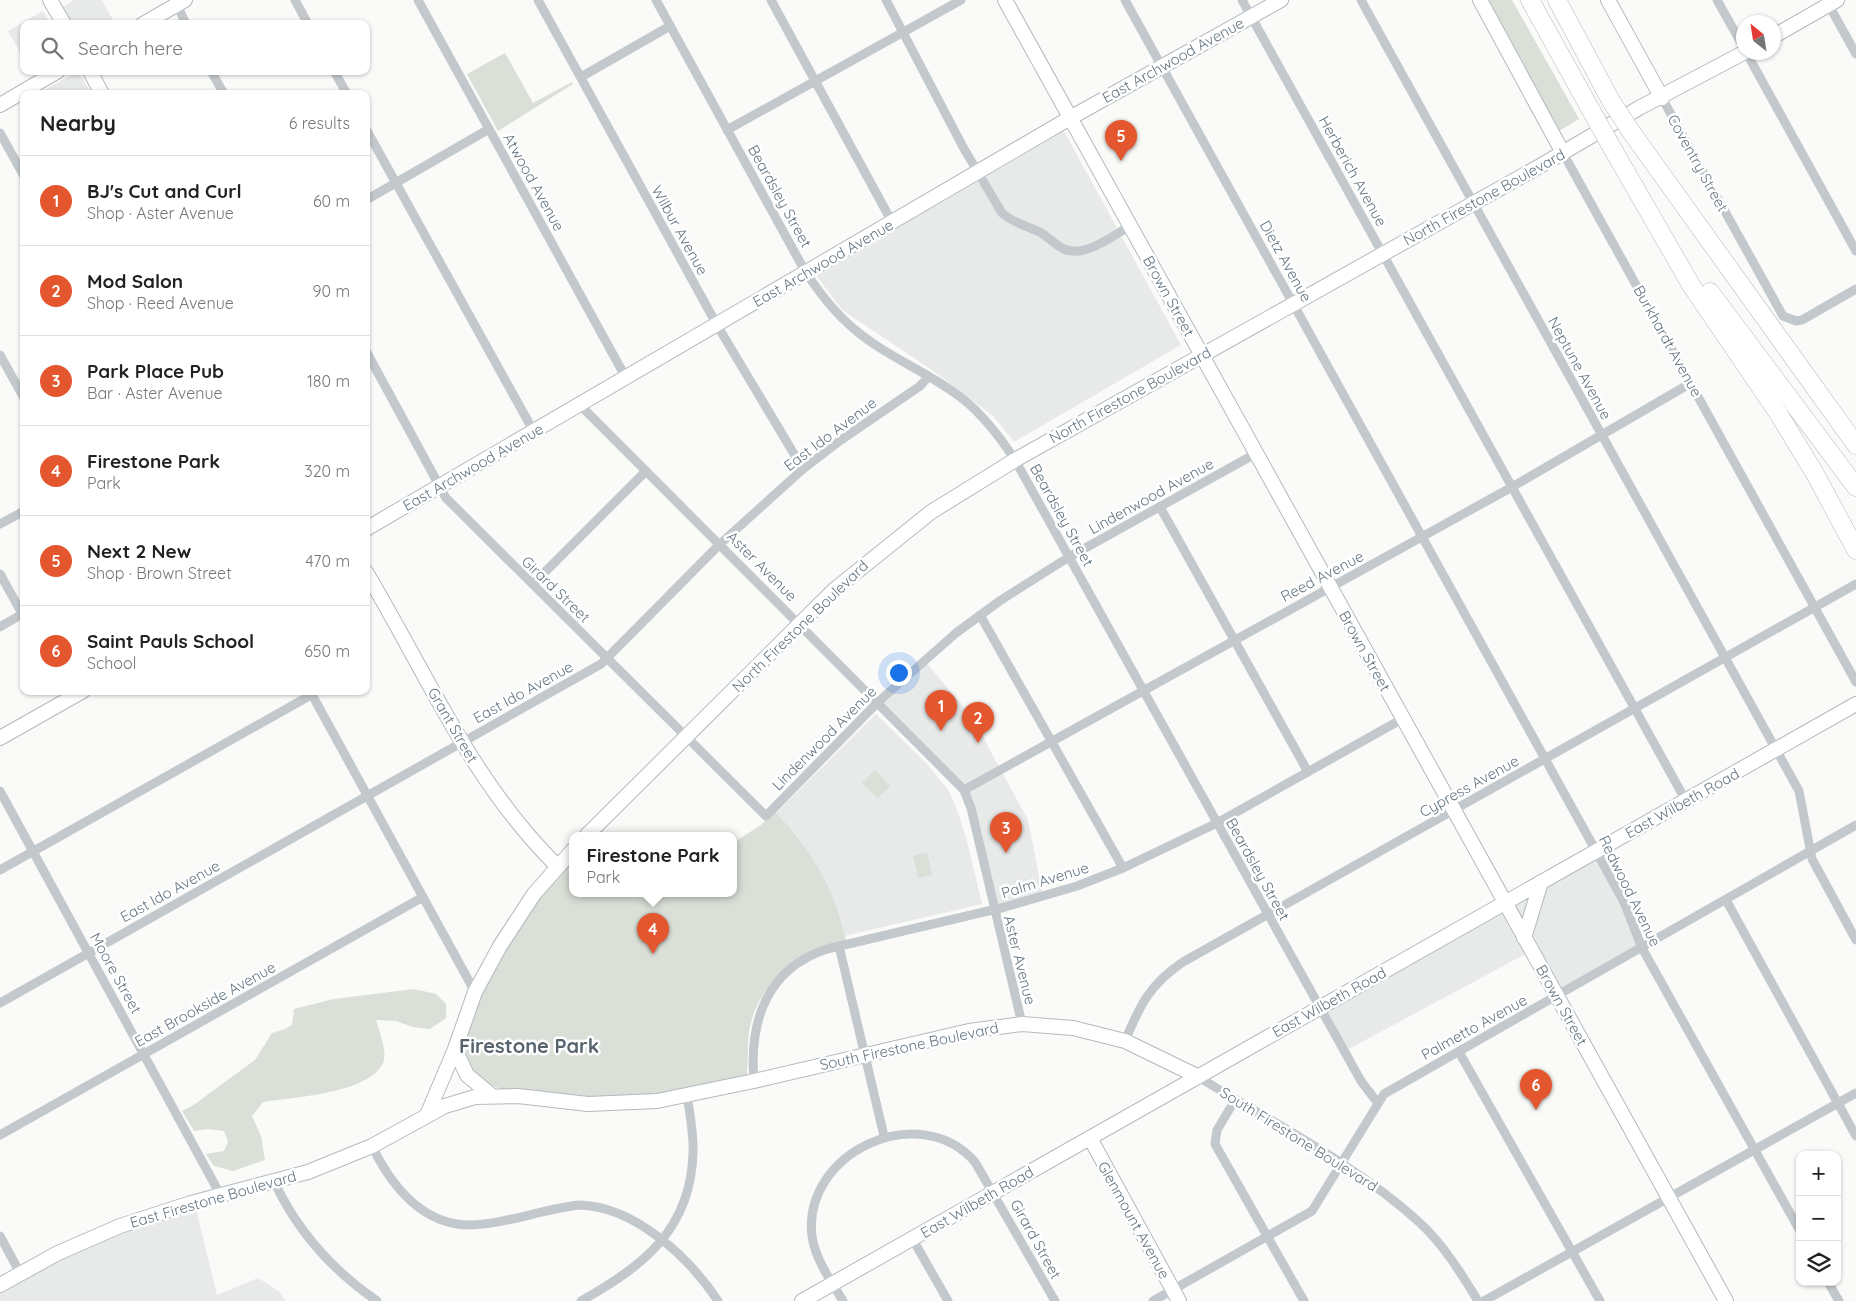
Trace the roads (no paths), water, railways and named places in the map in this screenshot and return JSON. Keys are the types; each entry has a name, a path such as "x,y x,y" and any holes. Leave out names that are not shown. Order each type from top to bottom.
{"highway":[{"path":"1530,0 1691,285 1778,413 1814,472 1856,550"},
{"path":"1557,0 1612,101 1632,133 1856,445"},
{"path":"1637,192 1856,487"},
{"path":"1783,344 1796,352 1856,427"}],"street":[{"path":"50,0 62,20"},
{"path":"295,0 306,20"},
{"name":"Atwood Avenue","path":"418,0 626,378"},
{"name":"Wilbur Avenue","path":"538,0 717,325 803,469"},
{"name":"Beardsley Street","path":"656,0 806,273 822,296 853,328 962,398 981,415 1015,460 1361,1081 1377,1102"},
{"path":"771,0 892,222"},
{"path":"886,0 977,172 1006,217 1042,233 1063,249 1075,252 1086,250 1130,226"},
{"path":"727,130 961,0"},
{"name":"Brown Street","path":"1005,0 1726,1301"},
{"name":"Dietz Avenue","path":"1125,0 1422,536"},
{"name":"Herberich Avenue","path":"1242,0 1686,801"},
{"name":"East Archwood Avenue","path":"370,527 440,488 1070,118 1281,0"},
{"name":"Neptune Avenue","path":"1361,0 1799,791 1810,851 1818,872 1856,940"},
{"name":"Burkhardt Avenue","path":"1480,0 1856,682"},
{"name":"Coventry Street","path":"1608,0 1783,316 1793,320 1802,320 1856,289"},
{"path":"1717,0 1736,34"},
{"path":"1781,32 1830,2 1856,54"},
{"path":"150,20 181,3 185,20"},
{"path":"581,77 670,26"},
{"name":"North Firestone Boulevard","path":"590,832 834,590 904,532 956,495 1639,108 1662,98 1736,57"},
{"path":"1749,60 1856,250"},
{"path":"26,90 51,75"},
{"path":"92,75 100,90"},
{"path":"213,75 222,90"},
{"path":"336,75 345,90"},
{"path":"0,105 20,93"},
{"path":"370,198 489,129"},
{"path":"0,133 20,169"},
{"path":"370,136 534,432"},
{"path":"0,355 20,391"},
{"name":"Girard Street","path":"370,358 446,498 766,816"},
{"name":"East Ido Avenue","path":"0,1003 592,669 607,658 720,544 803,469 841,440 920,386 928,377"},
{"name":"Reed Avenue","path":"964,790 1512,487 1691,384"},
{"name":"Aster Avenue","path":"580,405 800,623 964,790 971,808 1022,1024"},
{"name":"Lindenwood Avenue","path":"766,816 878,702 932,652 980,615 1021,586 1069,557 1255,454"},
{"path":"533,584 646,470"},
{"path":"1160,507 1308,772"},
{"path":"0,524 20,513"},
{"name":"Redwood Avenue","path":"1422,536 1624,902 1642,948 1796,1223"},
{"path":"0,574 20,611"},
{"name":"Grant Street","path":"370,579 462,742 502,804 538,847 557,866"},
{"name":"Cypress Avenue","path":"1125,1041 1142,1002 1156,983 1168,972 1856,584"},
{"path":"980,615 1123,868"},
{"path":"0,627 20,617"},
{"path":"0,738 76,695"},
{"path":"0,870 307,695"},
{"path":"311,695 476,992"},
{"name":"East Wilbeth Road","path":"802,1301 1856,704"},
{"name":"Palm Avenue","path":"754,1082 752,1056 759,1014 767,996 798,963 821,951 994,910 1077,886 1123,868 1217,823 1402,719"},
{"name":"Moore Street","path":"0,791 145,1053 221,1196"},
{"name":"Palmetto Avenue","path":"1153,1301 1176,1295 1312,1211 1377,1102 1384,1094 1856,825"},
{"path":"427,1115 455,1049 476,992 515,922 557,866 569,854"},
{"path":"1524,938 1541,882"},
{"name":"East Brookside Avenue","path":"0,1135 423,897"},
{"path":"1726,900 1856,1136"},
{"path":"839,946 884,1136 860,1148 836,1167 815,1201 812,1220 814,1246 843,1301"},
{"name":"South Firestone Boulevard","path":"427,1115 458,1101 491,1095 588,1104 644,1102 687,1096 754,1082 969,1030 1022,1024 1073,1028 1125,1041 1197,1076 1380,1188 1419,1222 1451,1260 1478,1301"},
{"path":"455,1049 467,1075 491,1095"},
{"path":"1460,1052 1600,1301"},
{"path":"1484,1301 1856,1092"},
{"path":"581,1301 631,1272 662,1242 684,1198 691,1173 693,1140 687,1096"},
{"path":"1235,1100 1217,1130 1216,1144 1304,1301"},
{"name":"East Firestone Boulevard","path":"0,1285 80,1242 120,1226 308,1172 372,1146 427,1115"},
{"name":"Girard Street","path":"884,1136 917,1133 933,1135 946,1140 971,1157 994,1192 1056,1301"},
{"name":"Glenmount Avenue","path":"1090,1138 1176,1295"},
{"path":"372,1146 392,1182 415,1205 439,1219 455,1224 477,1224 566,1206 594,1205 608,1208 628,1217 662,1242 696,1272 718,1301"},
{"path":"274,1181 300,1227 319,1252 341,1274 377,1301"},
{"path":"0,1236 20,1273"},
{"path":"912,1238 948,1301"},
{"path":"1830,1286 1839,1301"}],"place":[{"name":"Next 2 New","path":"1121,161"},
{"name":"BJ's Cut and Curl","path":"941,731"},
{"name":"Mod Salon","path":"978,743"},
{"name":"Park Place Pub","path":"1006,853"},
{"name":"Firestone Park","path":"653,954"},
{"name":"Saint Pauls School","path":"1536,1110"}],"district":[{"name":"Firestone Park","path":"529,1045"}]}
